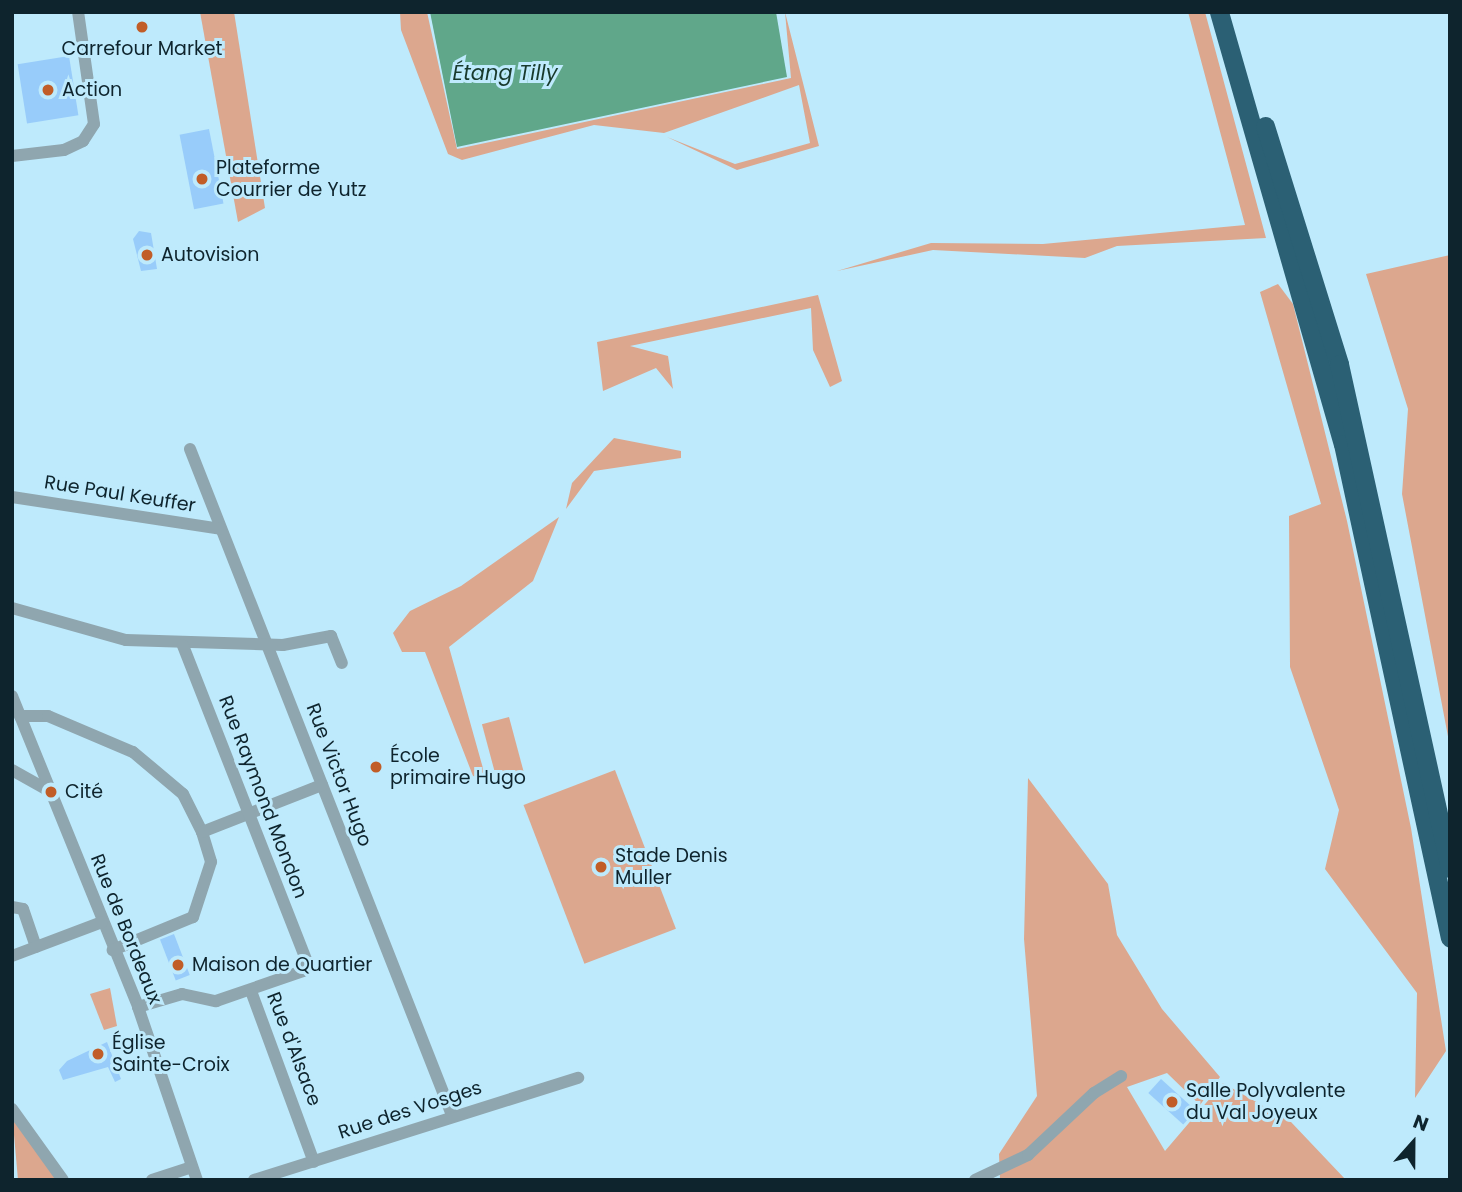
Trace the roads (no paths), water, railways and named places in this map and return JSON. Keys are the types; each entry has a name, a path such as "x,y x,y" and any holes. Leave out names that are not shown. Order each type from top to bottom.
{"highway":[{"path":"1219,12 1296,246"},
{"path":"1230,12 1296,246 1358,439 1450,869"},
{"path":"1306,279 1450,937"}],"street":[{"path":"12,156 64,150 83,141 94,124 78,12"},
{"name":"Rue Victor Hugo","path":"190,449 452,1115"},
{"name":"Rue Paul Keuffer","path":"12,497 222,529"},
{"path":"12,608 126,640 183,645 267,645 331,636 342,663"},
{"name":"Rue Raymond Mondon","path":"183,645 307,962 303,971 251,991"},
{"name":"Rue de Bordeaux","path":"12,696 138,1007 197,1180"},
{"path":"20,716 48,716 133,752 183,794 202,831 211,862 198,908 180,925 113,950"},
{"path":"12,770 51,792"},
{"path":"202,831 322,785"},
{"path":"12,907 23,909 36,947"},
{"path":"12,956 102,922"},
{"path":"138,1007 182,994 198,1000 216,1002 251,991"},
{"name":"Rue d'Alsace","path":"251,991 314,1162"},
{"path":"975,1180 1027,1155 1094,1093 1122,1076"},
{"name":"Rue des Vosges","path":"254,1180 452,1115 578,1078"},
{"path":"12,1109 63,1180"},
{"path":"152,1180 192,1167"}],"water":[{"name":"Étang Tilly","path":"430,12 776,12 787,77 457,147"}],"place":[{"name":"Carrefour Market","path":"142,27"},
{"name":"Action","path":"48,90"},
{"name":"Plateforme Courrier de Yutz","path":"202,179"},
{"name":"Autovision","path":"147,255"},
{"name":"École primaire Hugo","path":"376,767"},
{"name":"Cité","path":"51,792"},
{"name":"Stade Denis Muller","path":"601,867"},
{"name":"Maison de Quartier","path":"178,965"},
{"name":"Église Sainte-Croix","path":"98,1054"},
{"name":"Salle Polyvalente du Val Joyeux","path":"1172,1102"}]}
